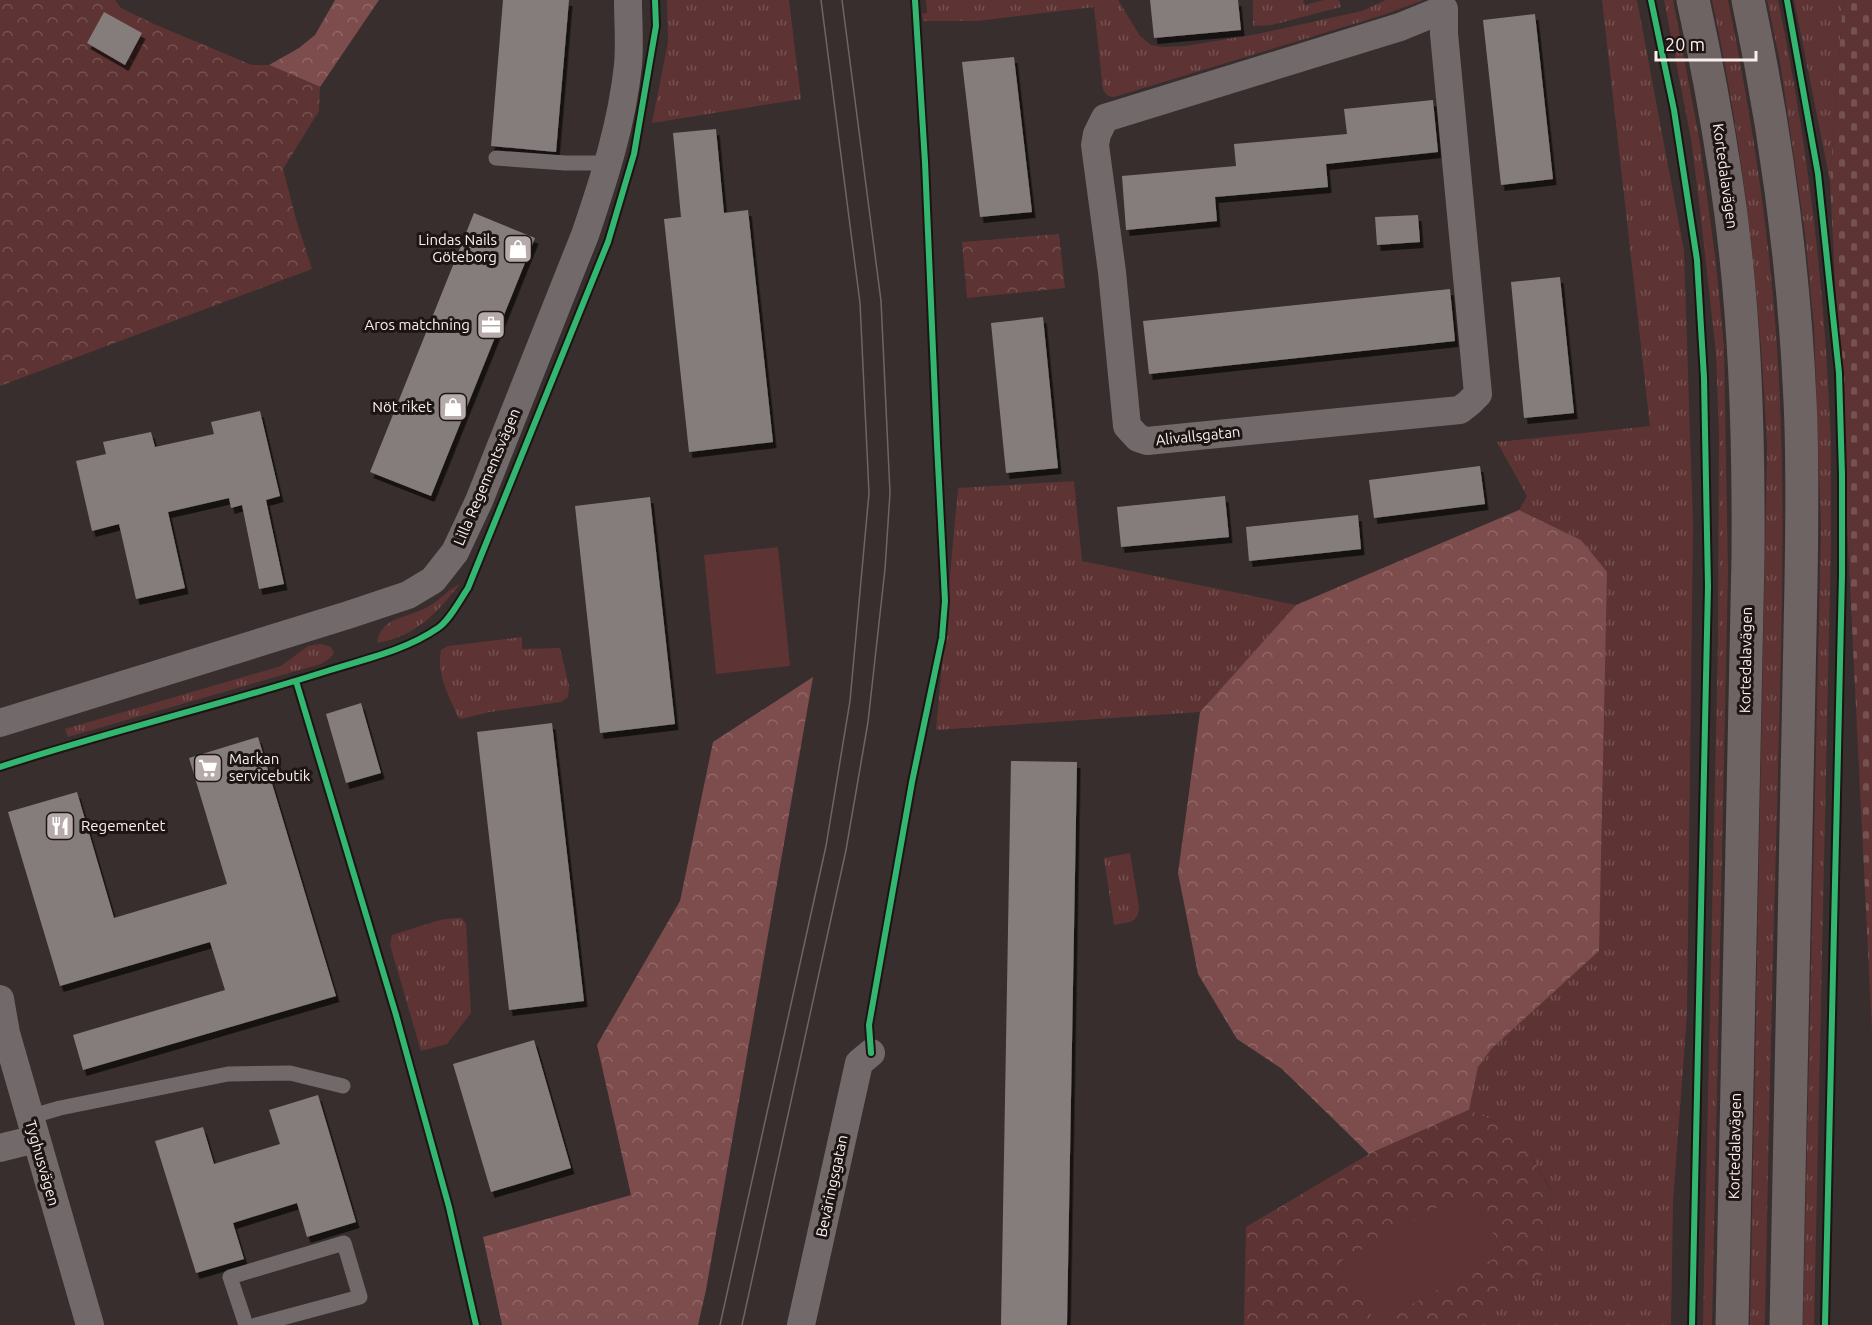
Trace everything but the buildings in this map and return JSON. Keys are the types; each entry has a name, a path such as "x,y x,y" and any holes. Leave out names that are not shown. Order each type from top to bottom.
{"main road":[{"name":"Kortedalavägen","path":"1693,0 1727,181 1740,303 1748,434 1748,569 1731,1325"},
{"path":"1748,0 1762,73 1785,226 1796,339 1802,462 1786,1325"}],"street":[{"name":"Lilla Regementsvägen","path":"0,723 348,615 408,595 433,580 455,552 479,501 585,235 622,109 628,62 628,0"},
{"name":"Alivallsgatan","path":"1449,4 1444,34 1478,394 1460,410 1147,441 1138,438 1127,426 1112,272 1095,145 1097,134 1105,118 1400,27 1449,4"},
{"name":"Tyghusvägen","path":"0,999 6,1033 32,1128 90,1325"},
{"name":"Beväringsgatan","path":"801,1325 859,1063 871,1053"},
{"path":"0,1148 32,1128"}],"lane":[{"path":"496,158 565,163 608,163"},
{"path":"32,1128 60,1108 228,1074 290,1073 343,1086"},
{"path":"246,1325 230,1277 344,1244 360,1297 256,1325"}],"green space":[{"path":"0,0 115,0 121,8 154,24 252,65 269,65 320,87 319,111 283,169 312,269 0,386"},
{"path":"335,0 379,0 320,87 269,65 299,48 315,35"},
{"path":"667,0 789,0 801,99 652,123 668,42"},
{"path":"926,0 1118,0 1140,36 1151,45 1162,47 1186,46 1257,34 1362,11 1386,0 1424,0 1380,16 1114,97 1108,96 1103,90 1094,7 977,21 923,21 922,14 927,13"},
{"path":"1253,0 1303,0 1305,5 1324,0 1339,0 1341,7 1272,25 1253,26"},
{"path":"1602,0 1637,0 1684,251 1693,525 1687,1015 1673,1201 1671,1325 1453,1325 1545,1272 1551,1190 1527,1148 1499,1123 1469,1110 1478,1066 1492,1048 1581,540 1519,510 1527,496 1497,442 1650,426"},
{"path":"1664,0 1673,0 1699,137 1716,263 1724,347 1728,572 1712,1325 1703,1325 1718,642 1719,435 1716,353 1699,201 1691,139"},
{"path":"1712,0 1728,0 1747,100 1774,302 1780,404 1782,607 1765,1325 1750,1325 1767,448 1760,335 1749,223 1733,112"},
{"path":"1767,0 1778,0 1806,157 1819,263 1831,437 1831,541 1814,1325 1803,1325 1821,528 1814,328 1805,233 1780,62"},
{"path":"1794,0 1843,0 1830,181"},
{"path":"1843,0 1872,0 1872,1032 1830,181"},
{"path":"1059,234 1065,288 967,298 962,242"},
{"path":"1074,481 1082,561 1296,605 1200,712 936,730 958,488"},
{"path":"1519,510 1581,540 1607,572 1599,951 1492,1048 1478,1067 1469,1110 1369,1154 1282,1069 1237,1039 1198,974 1178,873 1200,712 1296,605"},
{"path":"778,547 790,666 716,674 704,555"},
{"path":"460,584 424,622 403,635 377,643 378,637 387,625 433,604"},
{"path":"522,637 522,649 560,648 569,686 568,697 561,702 490,712 461,719 458,717 442,676 441,650 448,646"},
{"path":"321,644 331,647 334,653 321,664 68,737 65,729 281,666 308,646"},
{"path":"813,677 698,1325 502,1325 483,1237 631,1195 597,1045 680,901 713,742"},
{"path":"1130,853 1138,913 1137,917 1131,921 1114,925 1104,858"},
{"path":"454,918 462,918 466,924 471,1013 447,1044 421,1051 390,945 392,935"},
{"path":"1469,1110 1499,1123 1527,1148 1551,1191 1545,1273 1453,1325 1244,1325 1246,1227 1369,1154"},
{"path":"1469,1190 1504,1253 1376,1324 1341,1261"}],"tram line":[{"path":"720,1325 826,846 850,701 869,493 860,303 821,0"},
{"path":"742,1325 846,850 868,722 885,569 890,493 881,301 842,0"}],"cycle path":[{"path":"0,767 382,654 425,636 446,620 468,588 608,242 634,154 656,26 655,0"},
{"path":"871,1053 869,1025 912,782 942,638 945,601 925,162 915,0"},
{"path":"1651,0 1674,110 1697,260 1704,378 1708,586 1692,1325"},
{"path":"1787,0 1818,174 1839,373 1842,474 1842,574 1825,1325"},
{"path":"296,681 396,1015 449,1207 476,1325"}],"place":[{"name":"Lindas Nails Göteborg","path":"518,249"},
{"name":"Aros matchning","path":"491,325"},
{"name":"Nöt riket","path":"453,407"},
{"name":"Markan servicebutik","path":"208,768"},
{"name":"Regementet","path":"60,826"}]}
